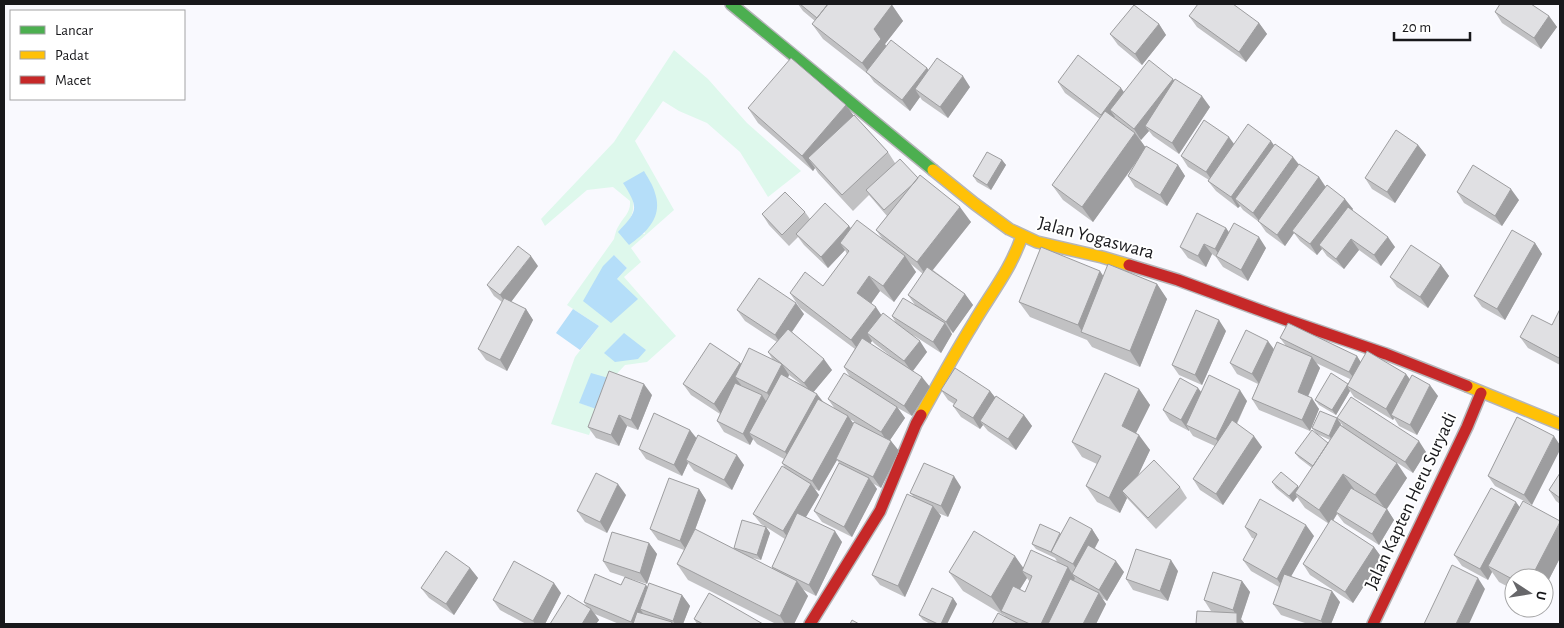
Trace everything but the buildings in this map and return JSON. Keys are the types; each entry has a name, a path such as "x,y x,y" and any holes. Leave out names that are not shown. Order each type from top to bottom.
{"street":[{"name":"Jalan Yogaswara","path":"731,4 975,204 1022,236 1038,242 1102,257 1178,280 1386,354 1560,424"},
{"path":"810,624 880,511 916,424 973,323 1006,273 1022,236"},
{"name":"Jalan Kapten Heru Suryadi","path":"1372,624 1481,393"}],"green space":[{"path":"674,50 708,79 747,123 801,171 768,197 740,152 707,123 679,111 663,101 635,141 674,210 631,248 641,262 624,277 676,336 647,362 625,365 612,379 580,403 599,410 589,435 551,424 575,357 599,326 567,305 614,239 617,228 628,212 630,201 613,187 587,190 545,226 541,219 614,142","holes":["633,199 645,234 619,232 630,218 633,210","614,255 627,268 617,279"]}],"water":[{"path":"644,171 654,190 657,209 652,223 642,235 629,245 618,232 633,214 634,209 632,198 623,183"},
{"path":"614,255 627,268 617,279 638,299 611,323 583,301 603,266"},
{"path":"573,309 599,326 580,350 556,333"},
{"path":"624,333 646,350 638,359 615,362 604,353"},
{"path":"591,373 612,379 599,410 579,403"}],"traffic: fast":[{"path":"731,4 933,170"}],"traffic: slow":[{"path":"933,170 1009,229 1037,242 1129,265"},
{"path":"921,415 1006,271 1022,236"},
{"path":"1467,386 1560,424"}],"traffic: jam":[{"path":"1129,265 1178,280 1386,354 1467,386"},
{"path":"1373,624 1467,427 1481,393"},
{"path":"810,624 880,511 921,415"}]}
